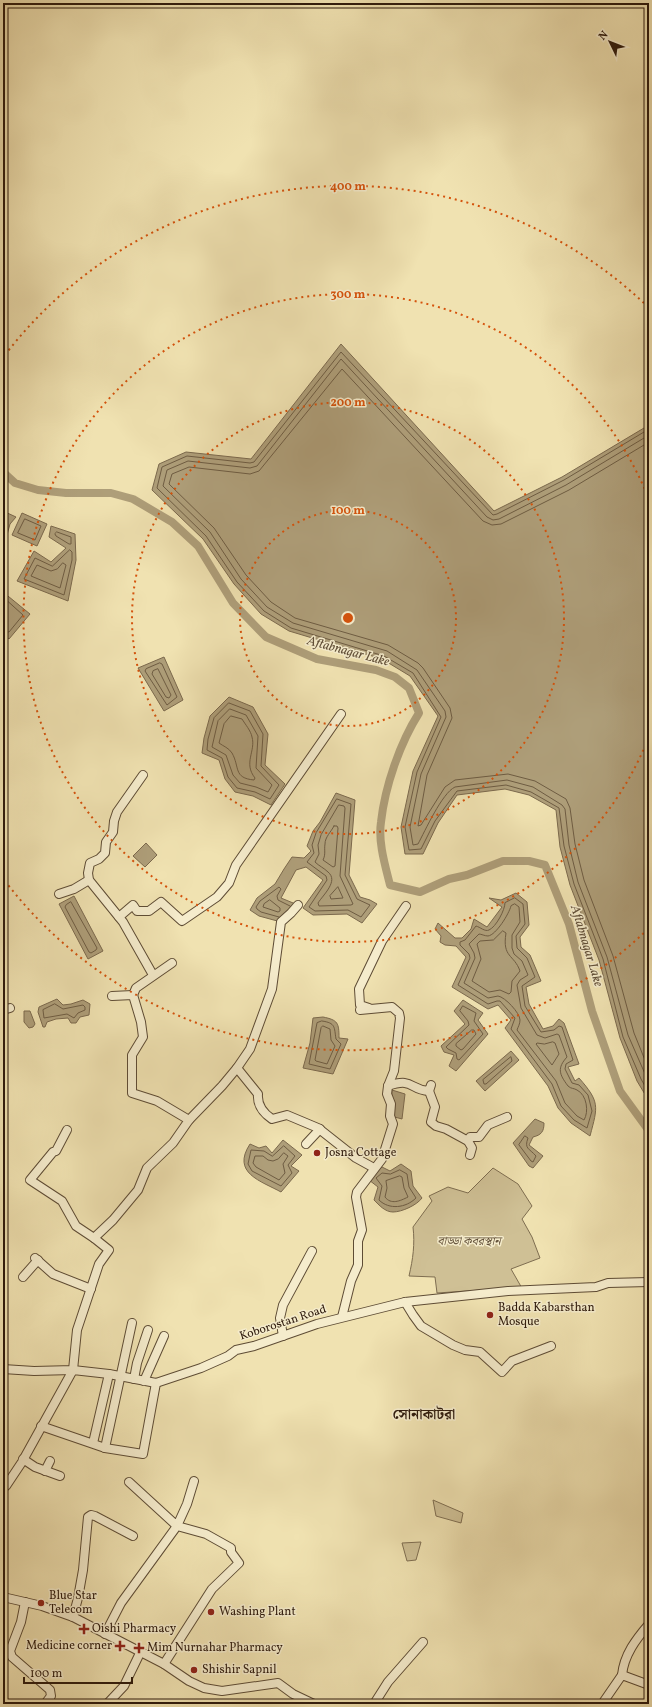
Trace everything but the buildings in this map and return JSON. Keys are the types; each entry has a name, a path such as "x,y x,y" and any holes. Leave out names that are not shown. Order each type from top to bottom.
{"street":[{"path":"119,917 133,905 137,911 149,911 160,902 182,921 217,897 229,883 236,865 341,714"},
{"path":"143,775 117,812 113,832 106,842 104,853 88,865 89,880 119,917 153,975"},
{"path":"59,894 74,889 89,880"},
{"path":"94,1238 113,1220 138,1190 147,1168 173,1143 189,1120 222,1086 250,1049 272,988 281,922 298,904"},
{"path":"371,1009 360,1004 358,989 382,941 406,906"},
{"path":"172,963 136,988 133,995 141,1022 143,1037 132,1055 132,1093 157,1100 189,1120"},
{"path":"112,996 133,995"},
{"path":"342,1317 351,1281 358,1265 358,1242 362,1230 356,1197 357,1192 382,1159 393,1124 390,1116 391,1104 387,1094 388,1086 394,1071 399,1013 392,1007 360,1010"},
{"path":"237,1068 258,1094 257,1101 265,1114 272,1119 286,1116 320,1129 356,1158 374,1168"},
{"path":"388,1086 402,1081 412,1084 422,1091 430,1088 435,1107 431,1122 468,1141 472,1148 470,1155"},
{"path":"468,1141 470,1137 479,1137 488,1125 507,1117"},
{"path":"306,1144 320,1129"},
{"path":"3,1486 6,1486 23,1459 73,1370 77,1330 99,1264 109,1250 76,1226 62,1201 30,1180 53,1152 56,1151 68,1130"},
{"path":"282,1336 280,1318 284,1305 312,1251"},
{"path":"23,1277 36,1259 53,1274 91,1289"},
{"name":"Koborostan Road","path":"3,1369 34,1371 73,1370 109,1374 156,1383 201,1368 228,1356 236,1350 254,1346 317,1324 405,1302 508,1292 596,1287 608,1283 649,1282"},
{"path":"405,1302 421,1326 453,1345 465,1350 480,1352 502,1372 512,1361 551,1346"},
{"path":"105,1448 132,1323"},
{"path":"134,1379 136,1363 148,1330"},
{"path":"144,1381 164,1336"},
{"path":"93,1444 109,1374"},
{"path":"41,1426 105,1448 143,1454 156,1383"},
{"path":"23,1459 35,1467 60,1476"},
{"path":"45,1471 50,1462"},
{"path":"105,1634 121,1603 177,1526 187,1504 194,1481"},
{"path":"129,1482 177,1526 206,1534 231,1548 231,1552 239,1563 212,1589 164,1664"},
{"path":"73,1617 83,1570 88,1517 91,1515 95,1516 133,1536"},
{"path":"3,1597 42,1606 73,1617 140,1653 164,1664 189,1681 204,1688 222,1691 278,1683 293,1694 314,1704"},
{"path":"25,1602 21,1622 10,1651 12,1657 50,1690 51,1696 45,1704"},
{"path":"602,1704 622,1675 623,1663 630,1650 649,1624"},
{"path":"374,1704 388,1682 423,1642"},
{"path":"107,1704 124,1686 140,1653"},
{"path":"622,1675 649,1685"}],"green space":[{"name":"বাড্ডা কবরস্থান","path":"493,1168 518,1184 532,1206 522,1219 532,1237 540,1258 511,1269 523,1290 496,1289 437,1293 435,1277 409,1276 413,1252 413,1227 432,1201 429,1196 448,1187 468,1193"},
{"path":"433,1500 463,1513 461,1523 436,1516"},
{"path":"421,1542 416,1560 407,1561 402,1543"}],"water":[{"path":"341,344 494,511 562,477 649,425 649,1101 637,1081 620,1038 599,960 570,885 560,847 556,810 529,795 505,789 457,795 438,823 423,854 405,854 401,827 413,771 438,716 410,676 382,659 289,631 261,614 234,584 203,539 152,490 159,464 186,452 251,459"},
{"path":"3,511 16,517 10,524 7,535 3,535"},
{"path":"22,513 47,524 37,546 12,535"},
{"path":"51,526 75,534 76,560 68,601 17,581 34,551 51,562 66,548 49,537"},
{"path":"3,592 30,614 9,639 3,634"},
{"path":"164,657 183,700 164,711 138,668"},
{"path":"229,697 253,707 268,734 265,765 285,784 271,805 253,796 235,792 225,779 219,760 202,753 204,738 210,716"},
{"path":"336,793 355,800 349,875 360,897 377,904 362,923 347,914 313,915 303,908 323,880 306,867 296,870 281,898 298,905 281,922 259,916 250,910 257,898 275,884 292,857 304,858 311,851 307,846 313,831 320,822"},
{"path":"146,843 157,855 145,867 133,856"},
{"path":"516,893 527,902 529,925 520,937 521,947 530,955 541,981 526,987 529,1004 543,1029 553,1026 559,1019 564,1023 579,1064 568,1067 575,1081 579,1078 594,1099 596,1111 590,1136 571,1123 558,1108 548,1086 505,1028 511,1020 498,1005 488,1009 452,987 466,957 456,946 445,945 440,942 441,936 435,929 438,923 455,938 462,938 471,929 474,919 487,927 502,907 489,898 501,900"},
{"path":"74,896 103,951 88,959 59,904"},
{"path":"57,999 63,1005 83,1000 90,1004 89,1015 80,1017 76,1023 71,1023 68,1018 56,1019 47,1022 45,1027 43,1027 38,1012 39,1007"},
{"path":"463,1000 483,1013 478,1020 488,1034 456,1071 449,1066 454,1055 444,1052 441,1046 465,1024 454,1011"},
{"path":"24,1011 30,1011 35,1024 33,1027 29,1028 24,1022"},
{"path":"323,1017 332,1019 337,1023 339,1038 348,1039 333,1074 303,1068 310,1043 313,1018"},
{"path":"511,1051 519,1060 485,1091 476,1081"},
{"path":"392,1090 405,1094 402,1119 391,1116"},
{"path":"535,1119 544,1123 543,1131 533,1137 529,1145 543,1156 533,1168 529,1166 513,1143"},
{"path":"283,1140 302,1155 291,1166 299,1171 281,1192 257,1180 246,1169 244,1162 245,1154 250,1144 259,1148 266,1146 272,1153"},
{"path":"401,1164 411,1171 413,1186 422,1198 409,1208 397,1212 390,1212 382,1208 374,1200 378,1187 369,1180 382,1167 390,1171"}],"waterway":[{"name":"Aftabnagar Lake","path":"3,472 15,483 38,490 66,493 111,493 133,499 172,522 198,546 233,603 266,637 317,659 376,670 395,677 409,688 419,713 394,765 386,794 380,830 384,862 390,885 420,892 449,879 467,875 503,861 529,861 545,865 569,924 592,1011 620,1091 649,1131"}],"place":[{"name":"Josna Cottage","path":"317,1153"},
{"name":"Badda Kabarsthan Mosque","path":"490,1315"},
{"name":"Blue Star Telecom","path":"41,1603"},
{"name":"Washing Plant","path":"211,1612"},
{"name":"Oishi Pharmacy","path":"84,1629"},
{"name":"Medicine corner","path":"120,1646"},
{"name":"Mim Nurnahar Pharmacy","path":"139,1648"},
{"name":"Shishir Sapnil","path":"194,1670"}],"district":[{"name":"সোনাকাটরা","path":"424,1415"}]}
